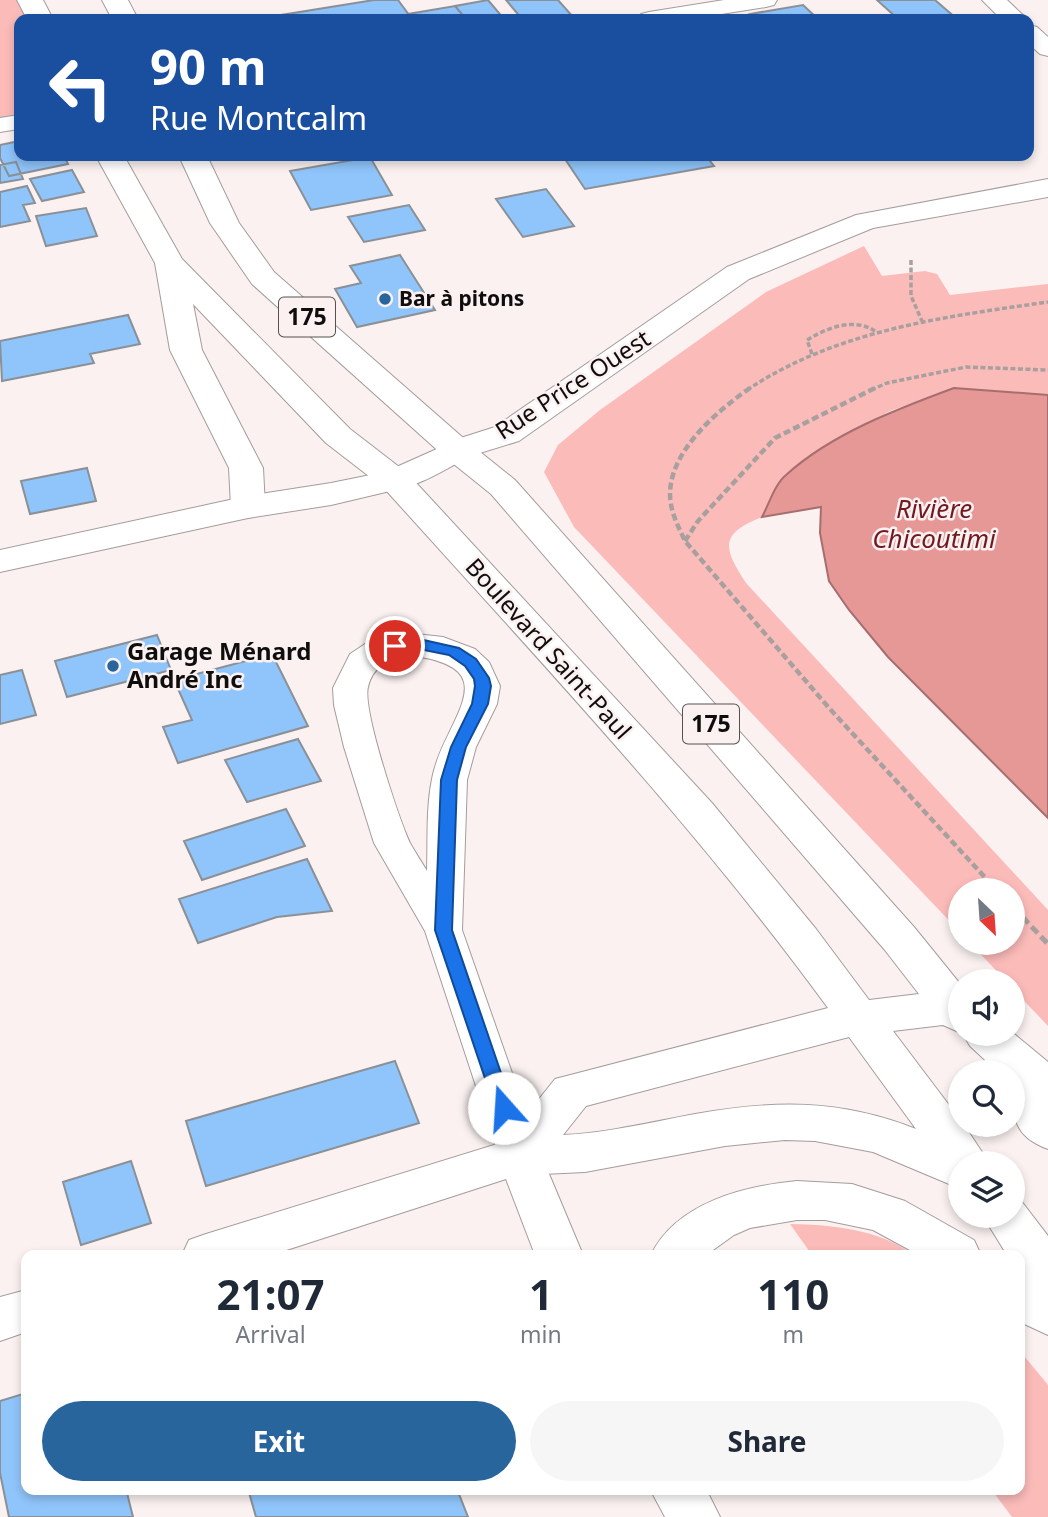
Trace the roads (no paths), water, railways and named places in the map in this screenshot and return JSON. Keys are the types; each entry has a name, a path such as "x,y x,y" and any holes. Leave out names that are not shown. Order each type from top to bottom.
{"main road":[{"name":"Boulevard Saint-Paul","path":"113,161 170,263 338,436 395,480 698,813 801,940 957,1151"},
{"name":"175","path":"195,161 225,223 263,278 457,450 503,487 899,938 948,998"},
{"name":"Rue Price Ouest","path":"0,561 248,507 331,494 395,480 457,450 508,433 738,273 866,221 1048,188"},
{"path":"170,263 186,350 246,468 248,507"},
{"path":"520,1156 571,1091 857,1018 948,1020"},
{"path":"997,1046 1048,1088"},
{"path":"1025,1101 1048,1130"},
{"path":"222,1250 520,1156 603,1151 750,1125 811,1122 846,1126 881,1135 948,1164"},
{"path":"520,1156 557,1250"},
{"path":"680,1250 688,1241 728,1216 758,1205 794,1200 832,1202 879,1211 923,1233 949,1250"},
{"path":"1015,1228 1048,1273"},
{"path":"1025,1299 1048,1314"},
{"path":"0,1320 21,1313"},
{"path":"680,1495 694,1517"}],"street":[{"path":"680,14 766,0"},
{"path":"993,0 1009,14"},
{"path":"1034,36 1048,49"},
{"path":"443,930 449,780 458,747 480,704 483,686 477,670 454,651 431,645 407,644 377,652 362,662 351,688 351,705 361,747 392,843 443,930 520,1156"}],"water":[{"name":"Rivière Chicoutimi","path":"954,388 1048,395 1048,818 888,657 849,610 829,581 820,533 821,507 762,517 782,479 823,447 888,414"}],"place":[{"name":"Bar à pitons","path":"385,299"},
{"name":"Garage Ménard André Inc","path":"113,666"}]}
